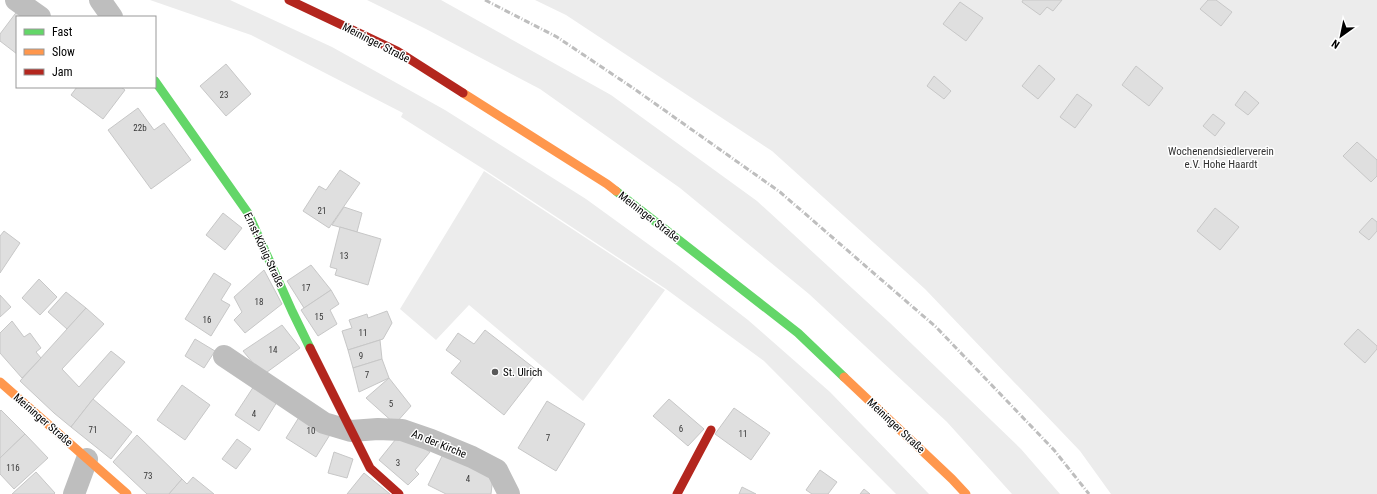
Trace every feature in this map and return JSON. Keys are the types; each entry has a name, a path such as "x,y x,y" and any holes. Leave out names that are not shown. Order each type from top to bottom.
{"main road":[{"name":"Meininger Straße","path":"289,0 397,51 607,184 798,334 952,479 966,494"},
{"name":"Ernst-König-Straße","path":"156,82 248,213 292,311 370,468 399,494"},
{"name":"Meininger Straße","path":"0,382 127,494"},
{"path":"677,494 711,430"}],"street":[{"path":"16,0 39,16"},
{"path":"100,0 111,16"},
{"path":"224,356 324,423 351,431"},
{"name":"An der Kirche","path":"351,431 378,429 402,430 431,440 497,470 509,494"},
{"path":"74,494 87,459"}],"green space":[{"path":"150,0 230,0 332,47 445,110 586,199 677,265 748,320 830,392 929,494 896,494 764,361 666,289 485,170 401,117 403,113 251,35"},
{"path":"367,0 441,0 611,95 757,201 889,322 1021,449 1060,494 1012,494 947,422 809,294 680,188 540,89 426,29"},
{"name":"Wochenendsiedlerverein e.V. Hohe Haardt","path":"535,0 1377,0 1377,494 1111,494 1080,451 925,289 772,151 566,15"},
{"path":"484,171 665,290 583,401 469,305 436,340 400,309"}],"building":[{"path":"1023,0 1062,0 1053,11 1047,7 1040,15 1022,2"},
{"path":"1208,0 1216,0 1232,12 1221,26 1200,9"},
{"path":"960,2 983,18 966,41 943,24"},
{"path":"18,10 26,16 16,16 16,53 0,41 0,34"},
{"path":"226,64 251,94 226,116 200,86"},
{"path":"1039,65 1055,79 1038,99 1022,86"},
{"path":"1136,66 1163,88 1149,106 1122,85"},
{"path":"934,76 951,91 944,99 927,86"},
{"path":"76,88 122,88 125,90 103,119 71,95"},
{"path":"1245,91 1259,103 1248,115 1235,105"},
{"path":"1077,94 1092,105 1075,128 1060,117"},
{"path":"138,108 154,130 164,123 191,160 151,189 108,130"},
{"path":"1213,114 1225,123 1215,136 1203,126"},
{"path":"1357,142 1377,160 1377,176 1371,182 1343,156"},
{"path":"340,170 360,183 329,228 303,211 319,186 326,190"},
{"path":"344,207 362,213 357,232 332,225"},
{"path":"1215,208 1239,227 1220,250 1197,231"},
{"path":"223,213 242,228 225,250 206,235"},
{"path":"1372,218 1377,222 1377,231 1369,240 1359,232"},
{"path":"340,227 381,239 368,285 335,275 337,269 330,267"},
{"path":"4,231 20,243 0,273 0,236"},
{"path":"311,265 331,290 304,308 287,281"},
{"path":"264,270 282,304 245,333 234,320 242,312 234,297"},
{"path":"214,273 231,284 221,300 230,305 211,336 185,319"},
{"path":"39,279 57,297 40,315 22,298"},
{"path":"331,290 339,304 330,310 337,324 318,336 301,310"},
{"path":"66,292 86,308 67,329 48,312"},
{"path":"0,295 11,307 0,317"},
{"path":"86,308 104,324 62,369 79,387 111,351 125,362 71,427 20,381"},
{"path":"387,311 392,323 383,339 348,350 342,331 352,328 349,320 367,314 368,318"},
{"path":"12,321 24,337 30,333 41,348 36,352 41,358 22,378 0,353 0,333"},
{"path":"282,325 300,348 263,375 243,351"},
{"path":"1358,329 1377,346 1377,349 1365,363 1344,344"},
{"name":"St. Ulrich","path":"485,330 538,371 504,415 451,373 461,361 446,350 458,333 474,344"},
{"path":"195,339 215,351 204,368 185,356"},
{"path":"380,340 382,359 353,368 348,350"},
{"path":"382,359 389,378 359,392 353,368"},
{"path":"389,378 411,406 395,424 366,398"},
{"path":"182,385 210,405 185,440 157,420"},
{"path":"254,386 277,402 259,431 235,415"},
{"path":"93,399 132,432 111,459 71,427"},
{"path":"669,399 704,429 688,446 653,416"},
{"path":"547,401 585,424 556,471 518,448"},
{"path":"734,408 770,433 751,460 715,434"},
{"path":"1,410 25,434 0,458 0,411"},
{"path":"301,414 331,433 316,457 286,438"},
{"path":"25,434 48,458 14,489 0,474 0,458"},
{"path":"400,434 430,452 415,470 419,474 408,485 379,460"},
{"path":"137,435 182,479 169,494 147,494 113,462"},
{"path":"237,439 251,449 236,469 222,459"},
{"path":"334,452 353,459 347,478 328,473"},
{"path":"444,452 493,476 491,494 446,494 428,485"},
{"path":"820,470 837,482 828,494 812,494 806,490"},
{"path":"36,472 55,493 54,494 12,494"},
{"path":"364,473 390,494 347,494"},
{"path":"193,477 214,494 169,494 182,479 187,484"},
{"path":"742,487 756,494 739,494"},
{"path":"864,489 870,494 860,494"}],"railway":[{"path":"485,0 557,37 633,88 780,192 936,327 1054,450 1089,494"}],"traffic: fast":[{"path":"156,82 248,213 310,348"},
{"path":"616,191 798,333 844,377"}],"traffic: slow":[{"path":"463,93 616,191"},
{"path":"844,377 966,494"},
{"path":"0,382 127,494"}],"traffic: jam":[{"path":"289,0 397,51 463,93"},
{"path":"310,348 370,468 399,494"},
{"path":"677,494 711,430"}],"place":[{"name":"St. Ulrich","path":"495,372"}]}
